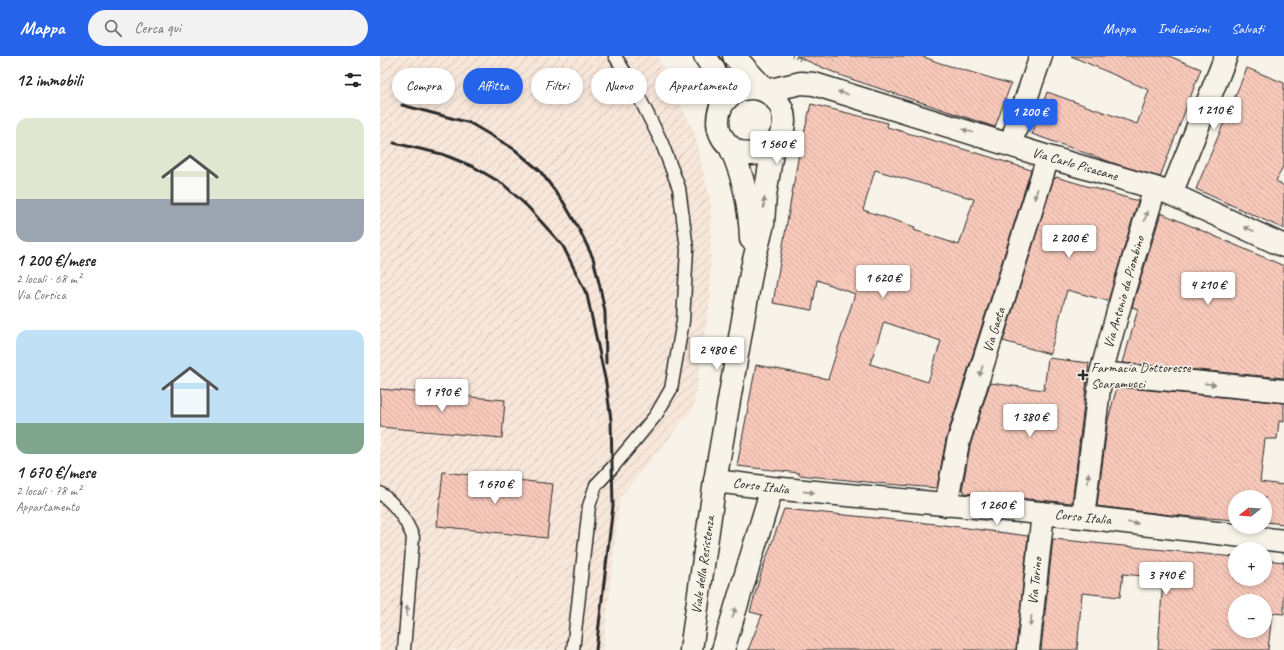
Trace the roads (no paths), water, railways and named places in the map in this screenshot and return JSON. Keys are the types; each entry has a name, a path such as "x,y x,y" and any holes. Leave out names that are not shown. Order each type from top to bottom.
{"street":[{"path":"705,56 713,68"},
{"path":"722,104 719,109 717,120 719,131 723,141 731,149 741,154 752,155 763,153 773,147 780,139 784,128 784,117 781,107 734,56"},
{"path":"1010,145 1041,56"},
{"name":"Via Antonio da Piombino","path":"1084,517 1101,373 1124,290 1163,191 1226,56"},
{"name":"Via Carlo Pisacane","path":"766,91 801,83 814,84 1048,157 1163,191 1284,246"},
{"path":"751,88 766,91"},
{"path":"752,268 763,224 765,194 773,147"},
{"path":"731,149 739,167 747,200 751,223 752,268"},
{"name":"Via Gaeta","path":"946,505 958,443 1048,157"},
{"name":"Viale della Resistenza","path":"690,650 714,481 752,268"},
{"path":"1101,373 1284,391"},
{"name":"Corso Italia","path":"714,481 946,505 1084,517 1284,541"},
{"path":"723,650 772,488"},
{"name":"Via Torino","path":"1028,650 1043,513"}],"lane":[{"path":"573,650 589,506 596,485 656,415 671,389 683,320 687,249 679,188 661,141 635,89 615,56"},
{"path":"380,493 391,501 400,512 408,524 413,537 404,650"}],"railway":[{"path":"402,105 470,123 514,149 540,171 564,203 593,258 605,312 606,363"},
{"path":"394,143 442,154 474,167 503,184 528,207 563,246 587,295 606,383 611,420 613,506 596,650"}],"place":[{"name":"Farmacia Dottoresse Scaramucci","path":"1083,375"}]}
